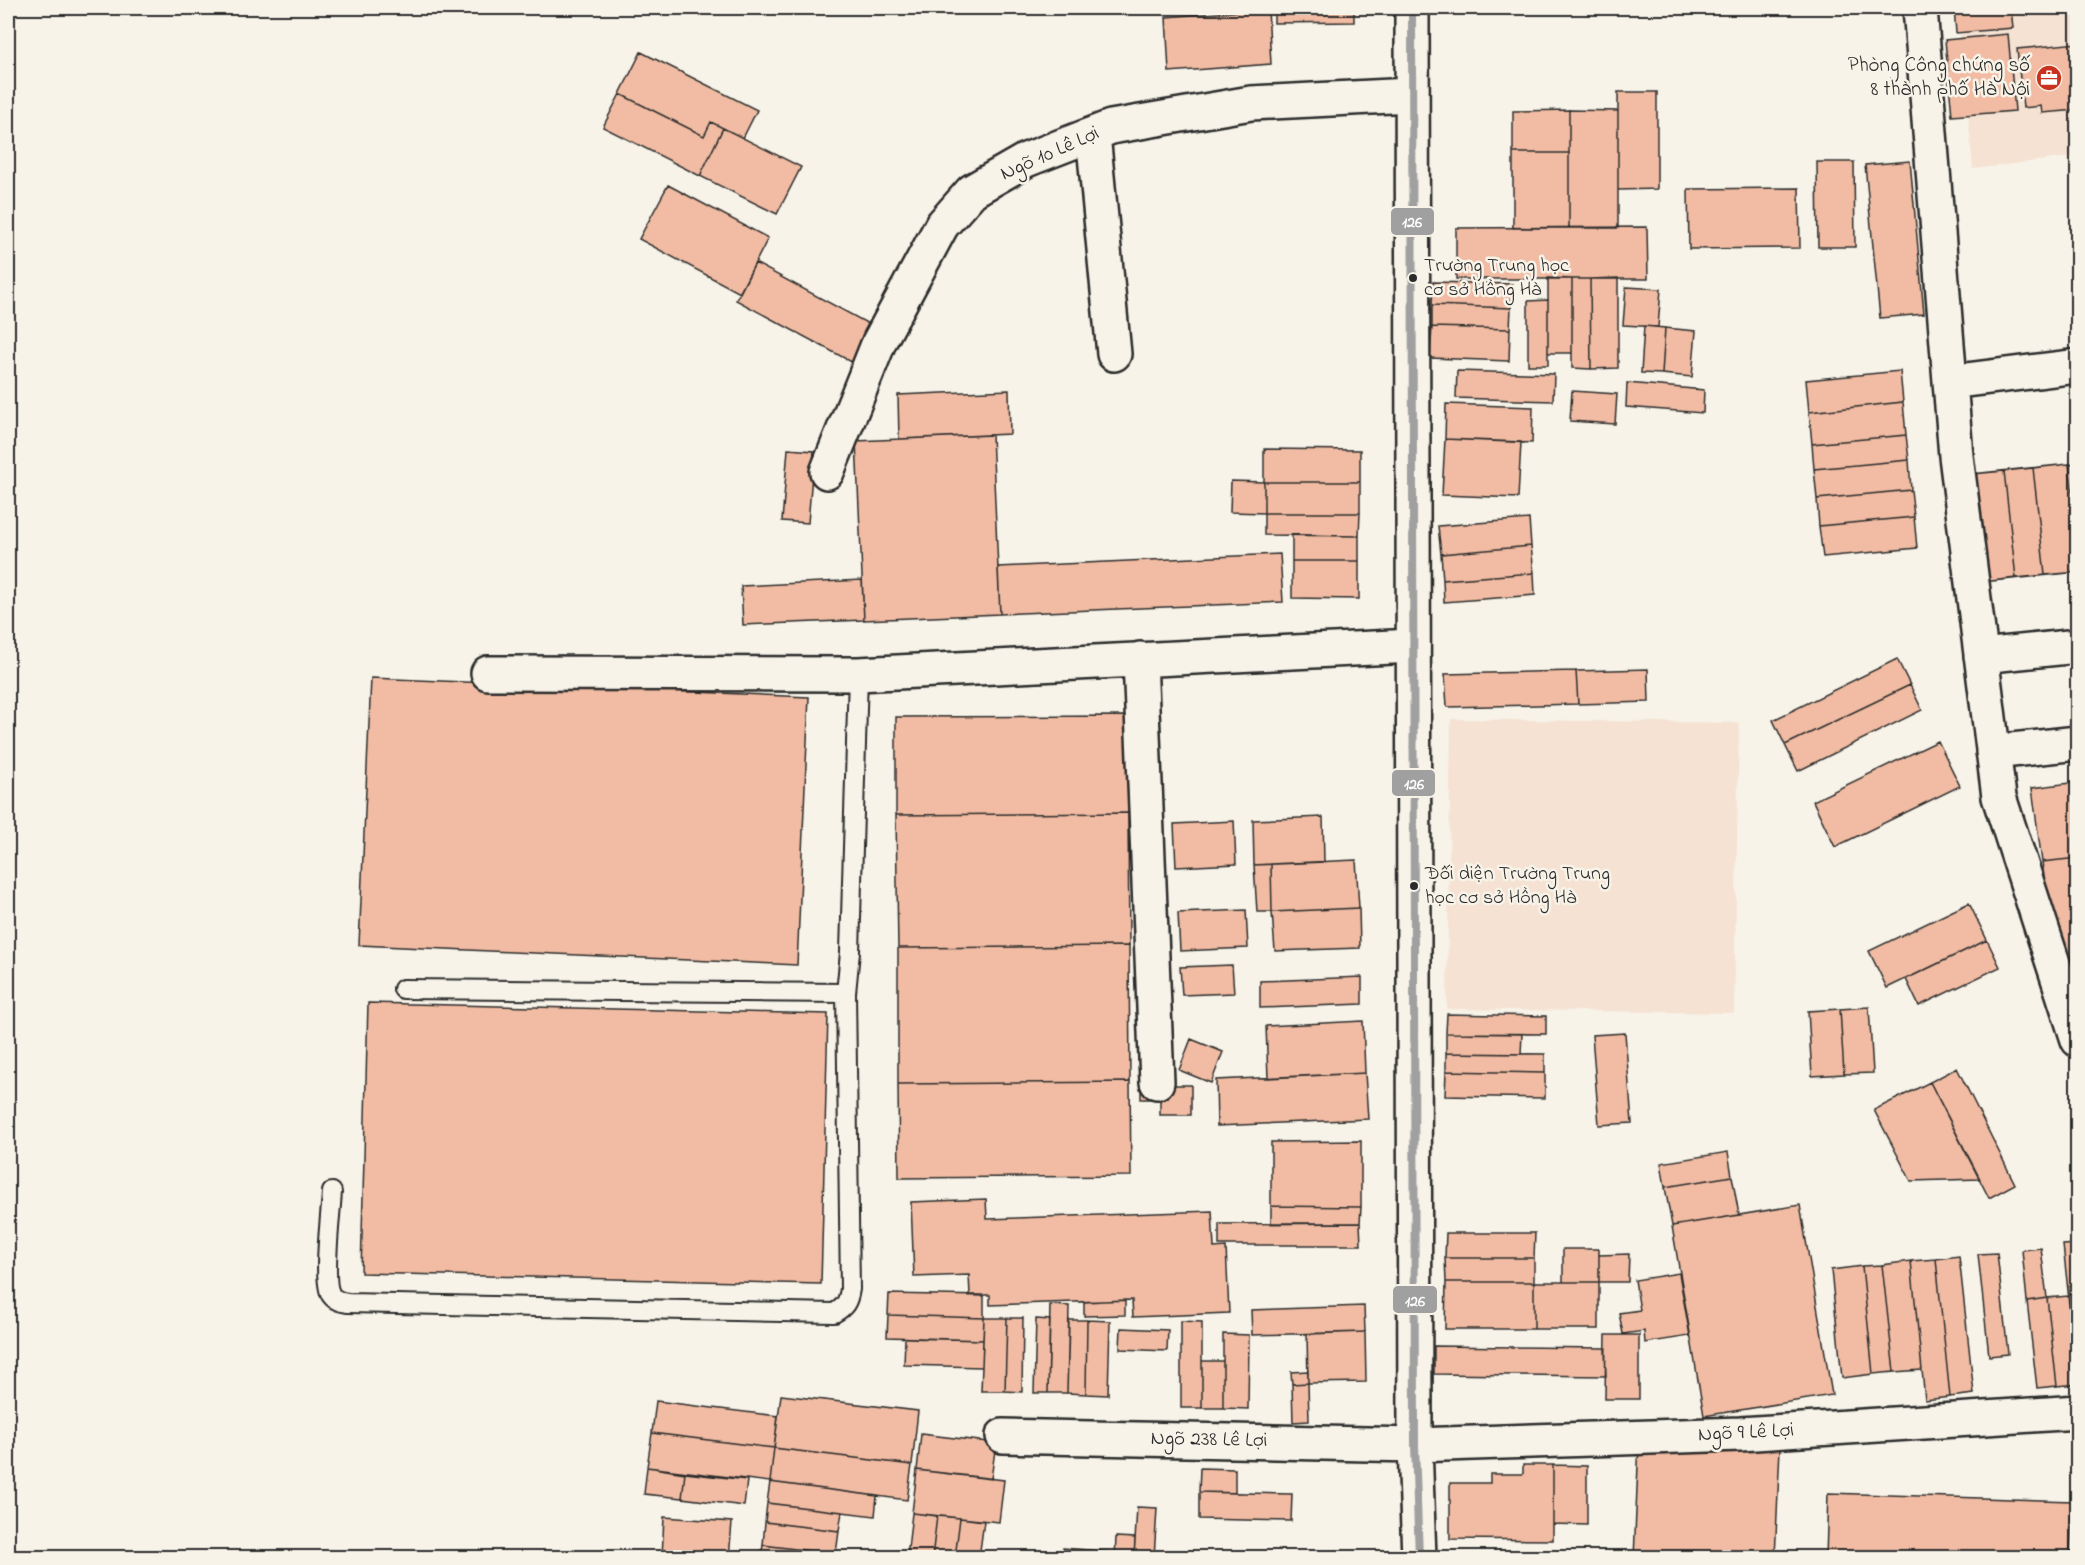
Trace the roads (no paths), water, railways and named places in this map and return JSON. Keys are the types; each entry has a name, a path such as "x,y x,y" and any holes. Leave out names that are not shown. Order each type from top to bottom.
{"street":[{"path":"1412,8 1415,1445 1419,1557"},
{"path":"1920,8 1956,456 1999,797 2078,1040"},
{"name":"Ngõ 10 Lê Lợi","path":"827,472 879,342 942,225 972,191 1026,160 1110,128 1251,103 1411,95"},
{"path":"1093,134 1114,354"},
{"path":"1950,382 2078,366"},
{"path":"488,673 858,674 1413,646"},
{"path":"1981,656 2078,646"},
{"path":"1140,659 1157,1082"},
{"path":"1993,752 2078,743"},
{"name":"Ngõ 9 Lê Lợi","path":"1415,1445 1740,1434 2078,1412"},
{"name":"Ngõ 238 Lê Lợi","path":"1003,1436 1415,1445"}],"lane":[{"path":"332,1192 327,1278 332,1296 337,1301 834,1313 843,1308 848,1301 850,1289 846,993 850,952 858,674"},
{"path":"403,989 831,991 846,993"}],"place":[{"name":"Phòng Công chứng số 8 thành phố Hà Nội","path":"2049,78"},
{"name":"Trường Trung học cơ sở Hồng Hà","path":"1413,278"},
{"name":"Đối diện Trường Trung học cơ sở Hồng Hà","path":"1414,886"}]}
